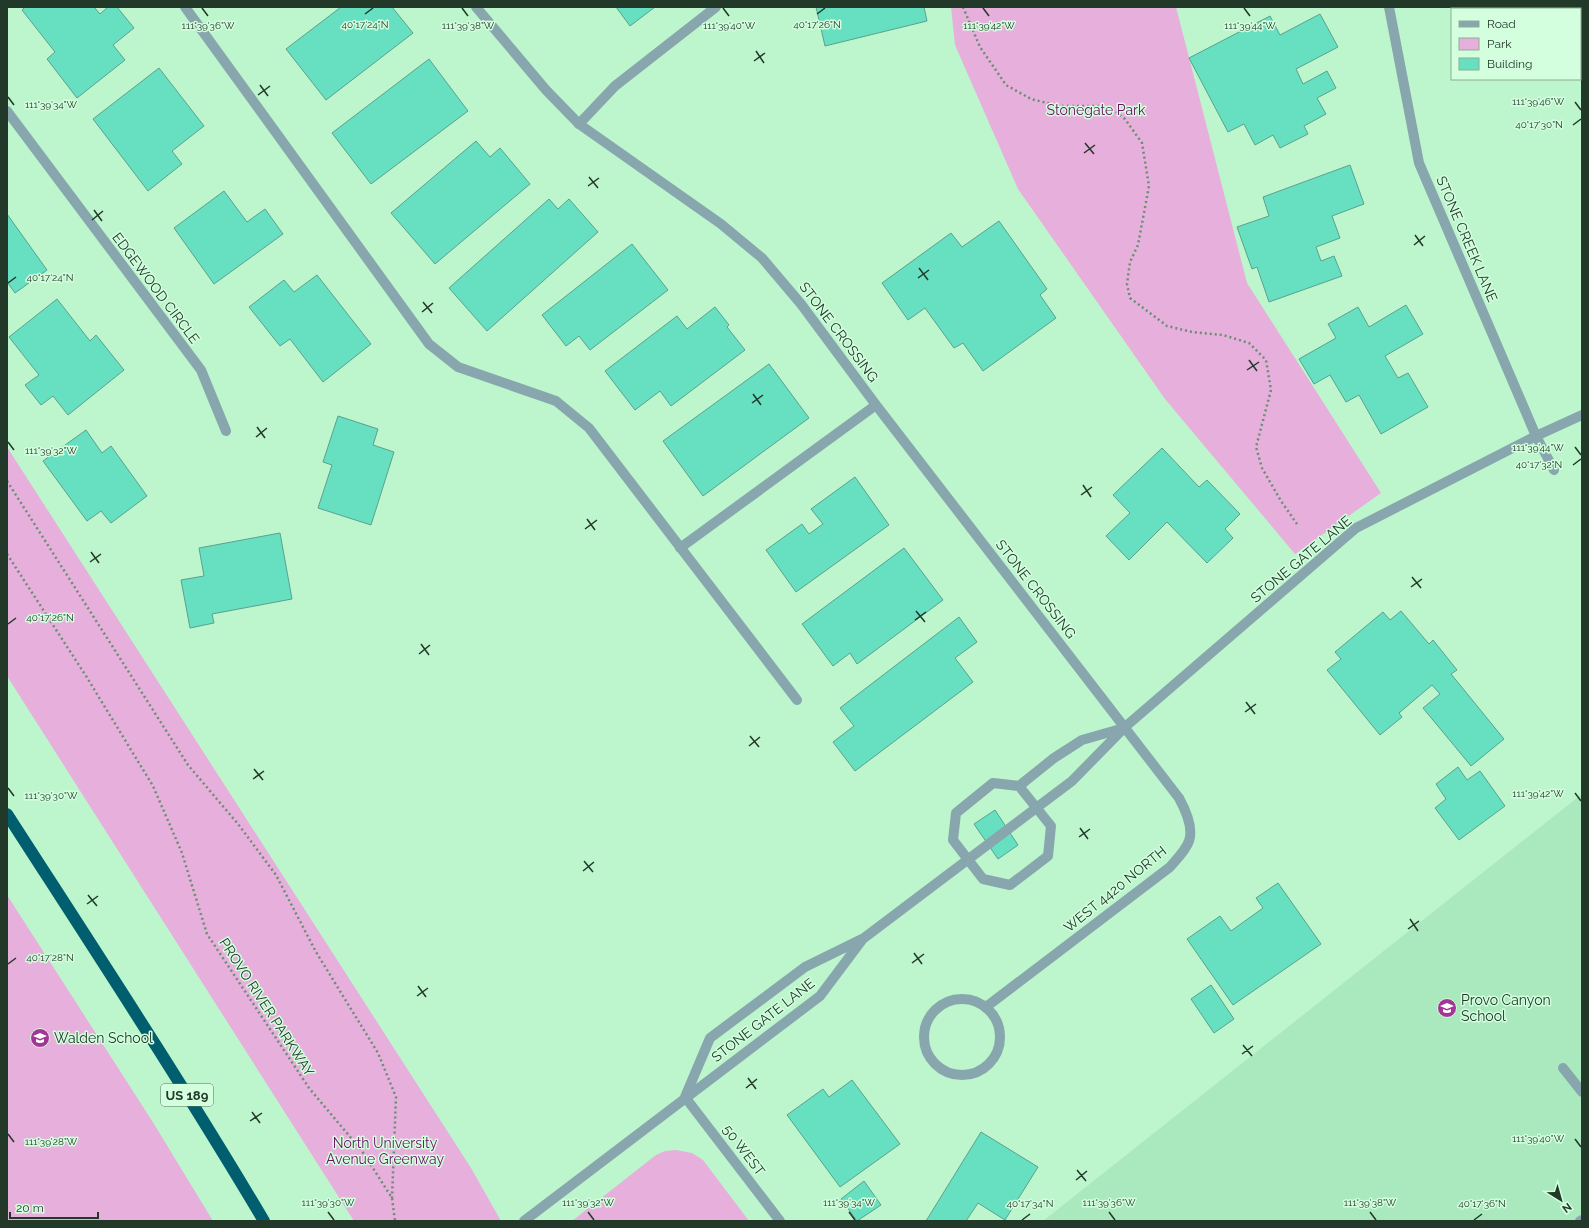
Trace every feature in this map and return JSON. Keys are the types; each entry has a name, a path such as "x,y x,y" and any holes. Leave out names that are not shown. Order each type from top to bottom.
{"highway":[{"name":"US 189","path":"7,814 117,983 264,1221"}],"street":[{"path":"185,7 429,344 458,367 556,401 589,428 797,700"},
{"name":"STONE CROSSING","path":"476,7 546,90 579,124 721,224 762,258 801,304 876,405 1126,727"},
{"path":"579,124 614,86 716,7"},
{"name":"STONE CREEK LANE","path":"1389,7 1420,163 1536,436 1554,470"},
{"name":"EDGEWOOD CIRCLE","path":"7,111 200,370 226,431"},
{"path":"680,548 876,405"},
{"name":"STONE GATE LANE","path":"685,1097 710,1038 805,967 864,938 1072,781 1126,727 1356,528 1536,436 1582,415"},
{"name":"STONE GATE LANE","path":"1020,786 1054,758 1082,740 1126,727"},
{"name":"WEST 4420 NORTH","path":"986,1007 1170,867 1189,840 1190,825 1185,809 1179,798 1126,727"},
{"path":"993,783 1020,786 1036,807 1051,826 1048,856 1010,885 983,879 953,840 956,813 993,783"},
{"name":"STONE GATE LANE","path":"524,1221 685,1097 820,996 864,938"},
{"path":"958,999 973,1000 986,1007 996,1018 1001,1033 999,1048 993,1061 981,1071 967,1076 951,1075 938,1068 928,1056 924,1042 924,1027 932,1013 943,1003 958,999"},
{"path":"1563,1068 1582,1092"},
{"name":"50 WEST","path":"685,1097 780,1221"}],"path":[{"path":"963,7 980,47 1006,85 1031,99 1059,106 1103,106 1116,112 1125,119 1142,143 1149,186 1138,244 1130,262 1127,284 1130,298 1167,326 1192,332 1223,335 1250,343 1266,360 1270,390 1256,447 1262,468 1281,501 1297,524"},
{"path":"7,481 188,765 238,824 276,875 316,952 378,1053 396,1097 392,1198"},
{"name":"PROVO RIVER PARKWAY","path":"7,554 86,676 153,786 182,854 207,934 308,1088 362,1151 392,1198 395,1221"}],"shaded area":[{"name":"Provo Canyon School","path":"1582,794 1582,1221 1043,1221"}],"green space":[{"name":"Stonegate Park","path":"951,7 1176,7 1247,283 1381,493 1295,554 1165,399 1018,189 955,45"},
{"name":"North University Avenue Greenway","path":"7,447 471,1168 501,1221 354,1221 7,676"},
{"path":"7,895 154,1124 213,1221 7,1221"},
{"path":"676,1150 692,1153 703,1160 749,1221 572,1221 656,1155 665,1151"}],"building":[{"path":"25,7 94,7 100,14 108,7 117,7 134,28 113,45 125,60 77,98 47,59 55,52 22,10"},
{"path":"341,7 392,7 413,33 326,100 286,49"},
{"path":"616,7 655,7 630,26"},
{"path":"816,7 924,7 927,21 825,46"},
{"path":"1320,14 1338,47 1296,69 1303,84 1327,71 1336,88 1317,98 1326,114 1304,126 1308,134 1280,148 1273,135 1255,145 1244,124 1228,132 1189,58 1270,16 1280,35"},
{"path":"429,59 468,111 371,184 332,133"},
{"path":"159,68 204,126 172,151 182,164 148,191 93,119"},
{"path":"476,141 490,157 500,148 530,184 435,264 391,213"},
{"path":"1350,165 1364,204 1332,216 1340,238 1316,247 1321,261 1334,256 1342,276 1269,302 1257,267 1252,269 1237,227 1269,216 1263,197"},
{"path":"224,191 247,222 265,209 283,234 214,284 174,228"},
{"path":"549,199 558,209 569,199 598,232 487,331 449,288"},
{"path":"7,214 47,270 15,293 7,282"},
{"path":"999,221 1047,289 1040,295 1056,318 983,371 963,343 954,348 925,308 908,320 882,283 951,233 962,247"},
{"path":"632,244 668,290 590,350 579,336 566,346 542,315"},
{"path":"317,275 371,344 323,382 290,339 280,346 249,307 284,280 294,292"},
{"path":"57,299 90,341 96,335 124,370 68,415 53,396 41,405 25,385 39,375 9,337"},
{"path":"1406,305 1423,334 1385,356 1398,378 1408,373 1428,407 1381,434 1359,395 1346,402 1330,375 1314,384 1299,359 1336,338 1328,324 1358,307 1369,327"},
{"path":"715,307 729,325 727,327 745,350 671,406 660,391 635,410 605,371 677,316 687,329"},
{"path":"769,364 809,418 703,496 663,441"},
{"path":"338,416 378,429 373,445 394,452 371,525 318,508 332,465 323,462"},
{"path":"86,430 102,453 111,446 147,496 111,523 101,511 87,521 43,461"},
{"path":"1162,448 1199,487 1207,480 1240,514 1225,529 1233,538 1207,563 1167,522 1129,560 1106,536 1130,513 1113,495"},
{"path":"855,477 889,525 796,592 766,550 802,524 809,534 823,524 811,509"},
{"path":"280,533 292,599 212,614 214,623 190,628 181,580 204,576 199,548"},
{"path":"904,548 943,600 857,664 850,653 833,666 802,624"},
{"path":"1401,611 1429,644 1433,640 1457,670 1451,674 1504,739 1471,766 1423,708 1440,694 1432,685 1399,713 1402,717 1380,735 1327,670 1341,659 1335,652 1383,612 1390,620"},
{"path":"959,617 977,642 955,658 973,682 855,771 833,742 854,726 840,708"},
{"path":"1458,767 1467,780 1480,771 1505,806 1459,840 1435,808 1446,799 1436,784"},
{"path":"995,810 1018,845 998,859 974,824"},
{"path":"1278,883 1321,944 1233,1005 1187,939 1220,916 1231,931 1263,908 1256,898"},
{"path":"1211,985 1234,1019 1214,1033 1191,999"},
{"path":"852,1080 900,1144 840,1187 787,1115 823,1089 829,1097"},
{"path":"981,1132 1038,1167 1005,1220 978,1203 966,1221 926,1221"},
{"path":"864,1181 881,1205 857,1221 841,1199"}],"place":[{"name":"Provo Canyon School","path":"1447,1008"},
{"name":"Walden School","path":"40,1038"}]}
